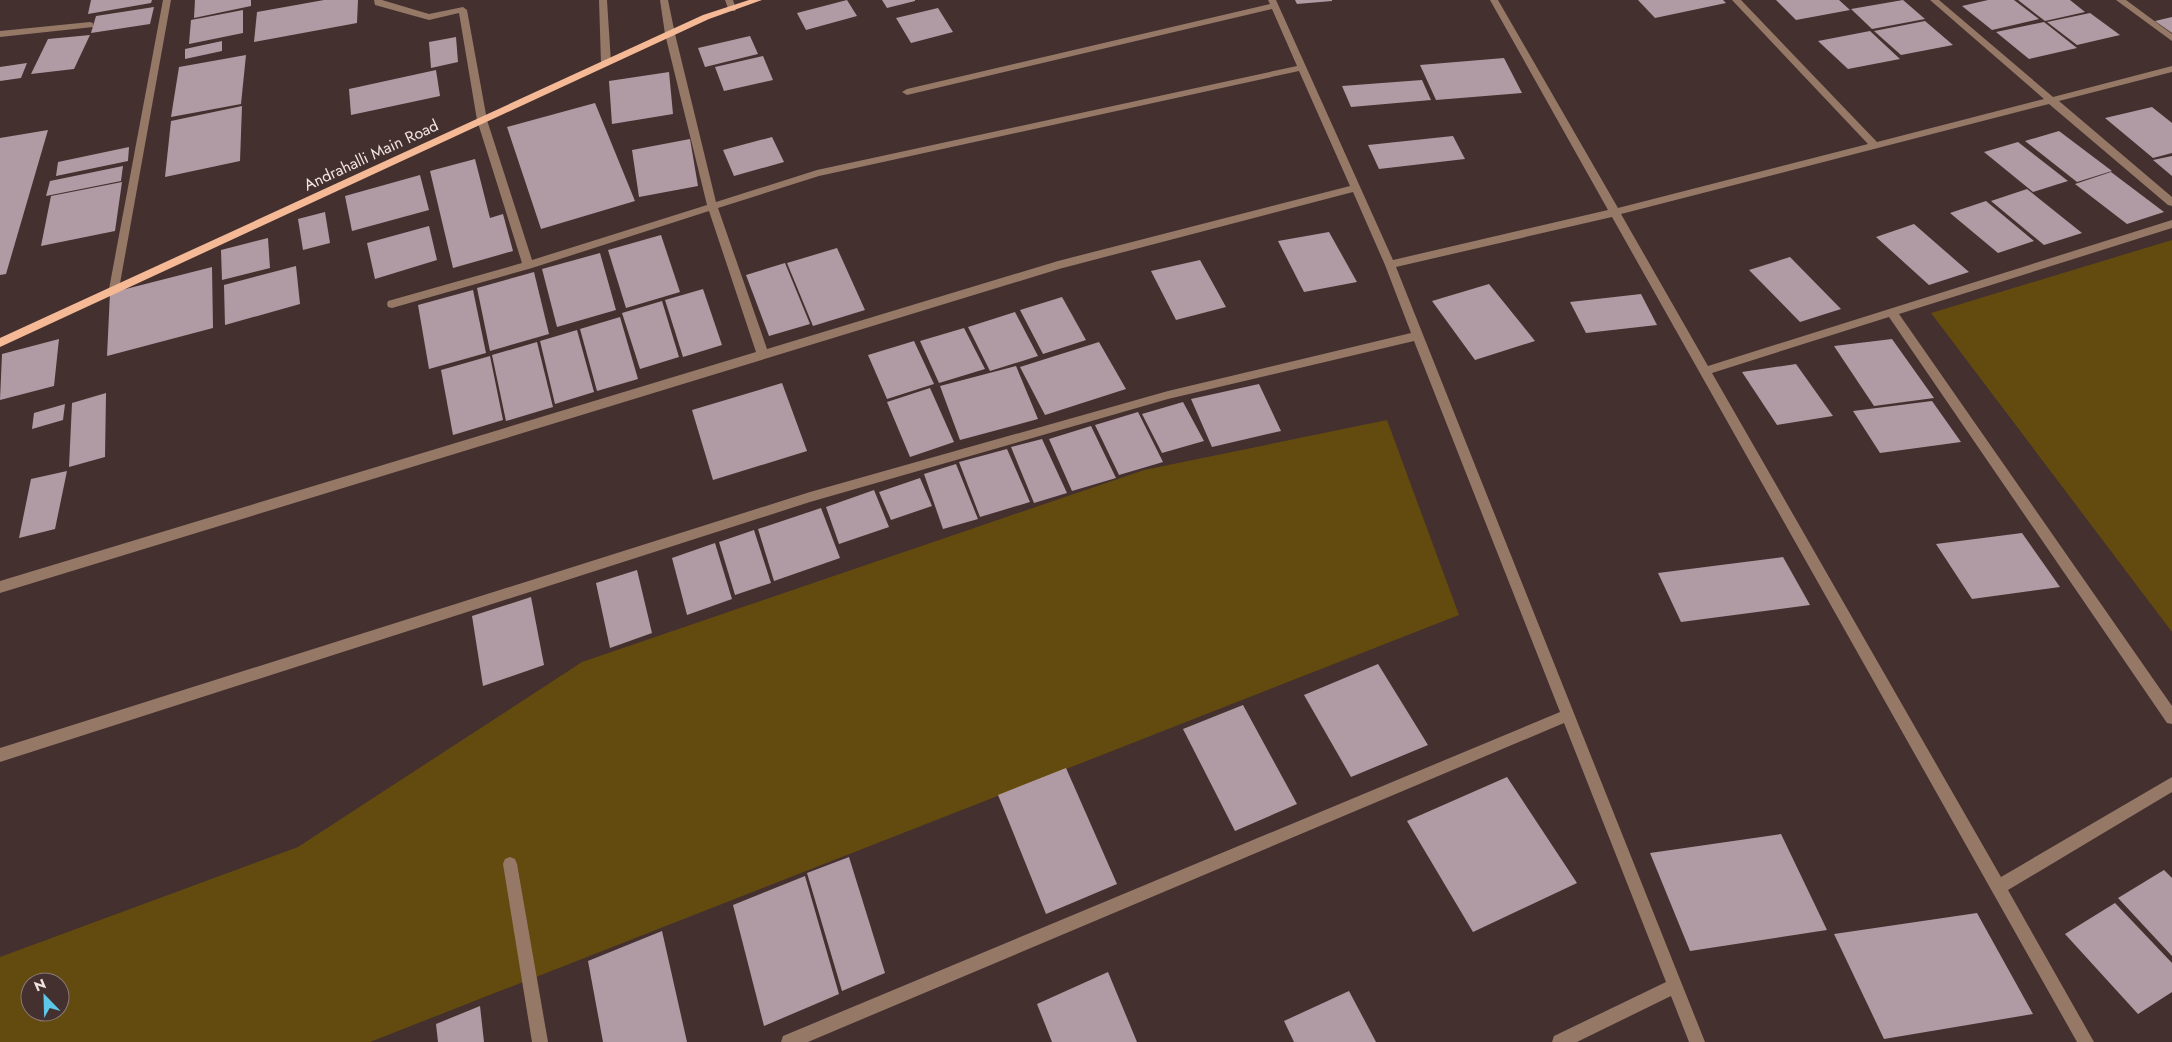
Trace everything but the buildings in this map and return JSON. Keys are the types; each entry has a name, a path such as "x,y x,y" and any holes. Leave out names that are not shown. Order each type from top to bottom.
{"main road":[{"name":"Andrahalli Main Road","path":"0,343 670,34 731,4 758,0"}],"street":[{"path":"114,289 167,0"},
{"path":"378,0 378,3 429,17 463,10 482,120 528,264"},
{"path":"603,0 606,63"},
{"path":"664,0 670,34 712,206 763,355"},
{"path":"1494,0 2086,1042"},
{"path":"1736,0 1875,146"},
{"path":"1934,0 2172,203"},
{"path":"2120,0 2172,38"},
{"path":"907,92 1273,3 1390,265 1697,1042"},
{"path":"0,34 90,25"},
{"path":"392,304 528,264 817,173 1302,68"},
{"path":"1390,265 1616,212 2172,69"},
{"path":"0,587 1058,265 1356,188"},
{"path":"1704,372 2172,224"},
{"path":"1892,312 2172,718"},
{"path":"0,755 810,497 1168,395 1418,336"},
{"path":"789,1042 1568,715"},
{"path":"1998,887 2172,784"},
{"path":"510,864 540,1042"},
{"path":"1560,1042 1675,986"}],"shaded area":[{"path":"2172,240 2172,632 1931,313"},
{"path":"1387,420 1459,615 370,1042 0,1042 0,957 298,847 582,662 1144,470"}]}
